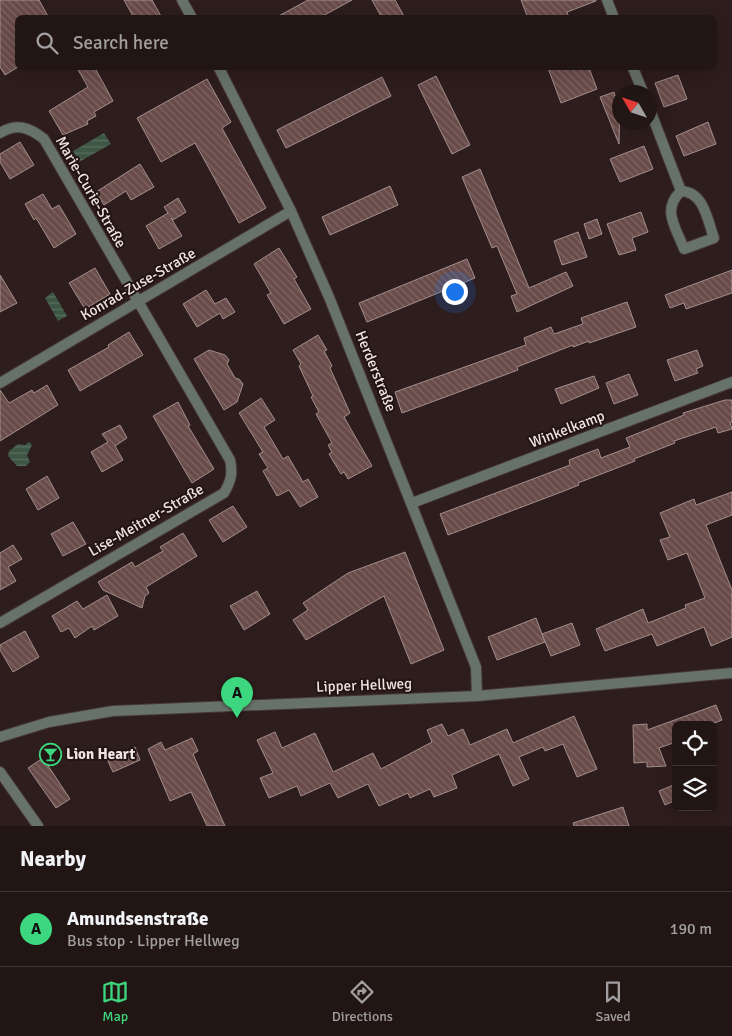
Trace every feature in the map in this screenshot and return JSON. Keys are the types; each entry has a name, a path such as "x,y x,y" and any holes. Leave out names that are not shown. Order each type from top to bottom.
{"street":[{"path":"182,0 190,15"},
{"path":"607,0 613,15"},
{"name":"Herderstraße","path":"220,70 290,211 359,369 476,667 477,696"},
{"path":"634,70 640,85"},
{"name":"Marie-Curie-Straße","path":"0,133 22,126 33,130 44,139 137,303"},
{"path":"657,128 681,191"},
{"path":"681,191 690,192 699,197 714,238 684,249 669,210 672,199 681,191"},
{"name":"Konrad-Zuse-Straße","path":"0,383 290,211"},
{"name":"Lise-Meitner-Straße","path":"0,623 224,493 231,481 230,460 137,303"},
{"name":"Winkelkamp","path":"412,504 732,382"},
{"name":"Lipper Hellweg","path":"0,737 49,722 113,711 477,696 732,673"},
{"path":"0,772 38,826"}],"shaded area":[{"path":"104,133 111,144 79,162 73,151"},
{"path":"53,292 67,316 58,321 45,298"},
{"path":"29,442 32,445 27,455 30,462 26,466 17,466 8,456 9,451 18,444 25,445"}],"building":[{"path":"0,0 39,0 47,15 15,15 15,69 5,75 0,67"},
{"path":"124,0 152,0 160,15 132,15"},
{"path":"308,0 352,0 324,15 280,15"},
{"path":"372,0 395,0 403,15 380,15"},
{"path":"521,0 596,0 567,12 568,15 527,15"},
{"path":"78,70 96,70 113,101 94,112 96,116 87,121 88,124 63,135 49,111 88,87"},
{"path":"549,70 590,70 597,89 561,103"},
{"path":"678,75 687,99 664,107 655,83"},
{"path":"436,76 470,145 452,154 418,85"},
{"path":"382,77 391,96 286,148 277,130"},
{"path":"207,79 231,122 222,128 266,208 239,223 195,143 161,162 137,118"},
{"path":"612,93 612,127 600,97"},
{"path":"708,122 716,144 684,156 676,136"},
{"path":"613,130 619,130 619,144"},
{"path":"20,142 34,165 10,179 0,162 0,154"},
{"path":"644,146 653,169 620,182 610,159"},
{"path":"140,164 154,187 131,200 126,191 104,205 96,192"},
{"path":"480,169 529,288 566,272 573,286 517,312 511,296 517,294 497,246 492,248 462,177"},
{"path":"390,186 398,205 330,235 322,217"},
{"path":"43,194 52,209 59,205 76,234 54,248 25,204"},
{"path":"178,198 186,212 173,220 171,218 182,236 159,249 146,226 168,213 164,207"},
{"path":"641,212 648,232 632,238 636,250 619,255 607,224"},
{"path":"597,219 602,234 589,239 584,224"},
{"path":"578,232 587,257 562,265 554,241"},
{"path":"279,248 297,277 294,279 311,309 284,324 267,295 271,293 254,264"},
{"path":"467,259 475,278 367,322 359,303"},
{"path":"95,268 110,294 85,309 69,283"},
{"path":"732,270 732,293 686,309 684,303 670,308 665,295"},
{"path":"0,275 17,303 0,312"},
{"path":"206,290 215,304 226,298 235,312 223,319 220,313 197,327 183,304"},
{"path":"627,302 636,327 589,343 589,341 573,347 573,345 517,367 518,370 402,413 395,392 526,345 524,338 551,327 554,334 583,324 581,318"},
{"path":"129,332 143,355 80,391 68,370 109,347 108,345"},
{"path":"318,335 327,350 324,351 332,366 330,368 350,413 344,417 372,466 348,479 344,472 341,474 329,454 332,452 328,445 332,443 316,414 319,412 299,366 301,364 293,350"},
{"path":"209,350 225,355 229,360 227,364 235,378 239,379 243,384 237,402 224,410 194,359"},
{"path":"697,350 703,366 696,369 698,373 675,381 667,360"},
{"path":"629,374 638,395 614,404 606,383"},
{"path":"594,376 599,388 561,404 555,389"},
{"path":"47,385 58,405 0,441 0,390 9,403 32,390 34,393"},
{"path":"261,398 275,420 264,427 283,459 288,456 303,482 308,479 318,497 300,507 289,490 277,496 263,471 268,468 259,454 263,452 239,413"},
{"path":"725,400 732,400 732,422 730,423 732,429 718,433 716,427 674,441 675,443 634,459 635,461 578,483 579,485 448,535 440,514 570,465 569,460 598,449 601,458 630,447 626,438 684,415 683,413"},
{"path":"178,402 190,425 188,426 214,469 192,483 153,416"},
{"path":"120,425 127,438 115,446 123,460 102,472 91,452 108,442 102,434"},
{"path":"47,476 59,498 38,510 26,489"},
{"path":"732,492 732,515 706,525 732,590 732,637 711,646 704,627 657,646 652,634 605,651 596,629 643,609 648,623 686,608 685,605 705,598 687,553 668,560 660,540 670,537 660,513 694,499 696,505"},
{"path":"233,506 247,527 223,542 209,520"},
{"path":"73,522 86,544 63,556 51,534"},
{"path":"183,533 197,556 146,587 149,593 145,596 142,608 103,590 98,582 132,562 135,567 163,551 160,547"},
{"path":"13,545 22,559 8,567 16,581 0,590 0,553"},
{"path":"405,552 444,650 411,664 384,596 306,640 293,620 308,610 303,603 348,573"},
{"path":"257,591 270,614 244,630 230,606"},
{"path":"107,595 118,616 94,630 92,626 75,638 69,628 61,632 52,616 77,601 83,609"},
{"path":"536,618 545,642 497,660 488,637"},
{"path":"572,623 580,645 551,656 542,634"},
{"path":"25,631 39,657 13,672 0,650 0,645"},
{"path":"716,705 722,720 717,722 672,721 672,743 659,748 666,766 647,767 647,762 634,763 633,725 647,724 647,730"},
{"path":"574,716 597,769 577,777 563,744 545,751 543,747 519,757 529,779 513,786 499,754 452,775 457,788 434,797 430,789 410,798 408,793 379,806 368,784 338,798 330,783 301,796 297,786 269,798 260,778 273,773 257,740 275,732 282,748 315,733 333,772 373,753 381,769 432,742 427,730 442,724 448,736 463,729 470,745 507,729 513,743"},
{"path":"192,738 198,751 193,754 225,826 207,826 191,792 170,801 148,749 161,742 165,750"},
{"path":"135,747 140,760 113,772 107,759"},
{"path":"43,758 70,799 56,808 28,768"},
{"path":"672,786 672,802 665,805 659,791"},
{"path":"623,807 629,826 574,826 573,823"}],"place":[{"name":"Amundsenstraße","path":"237,718"},
{"name":"Lion Heart","path":"50,754"}]}
